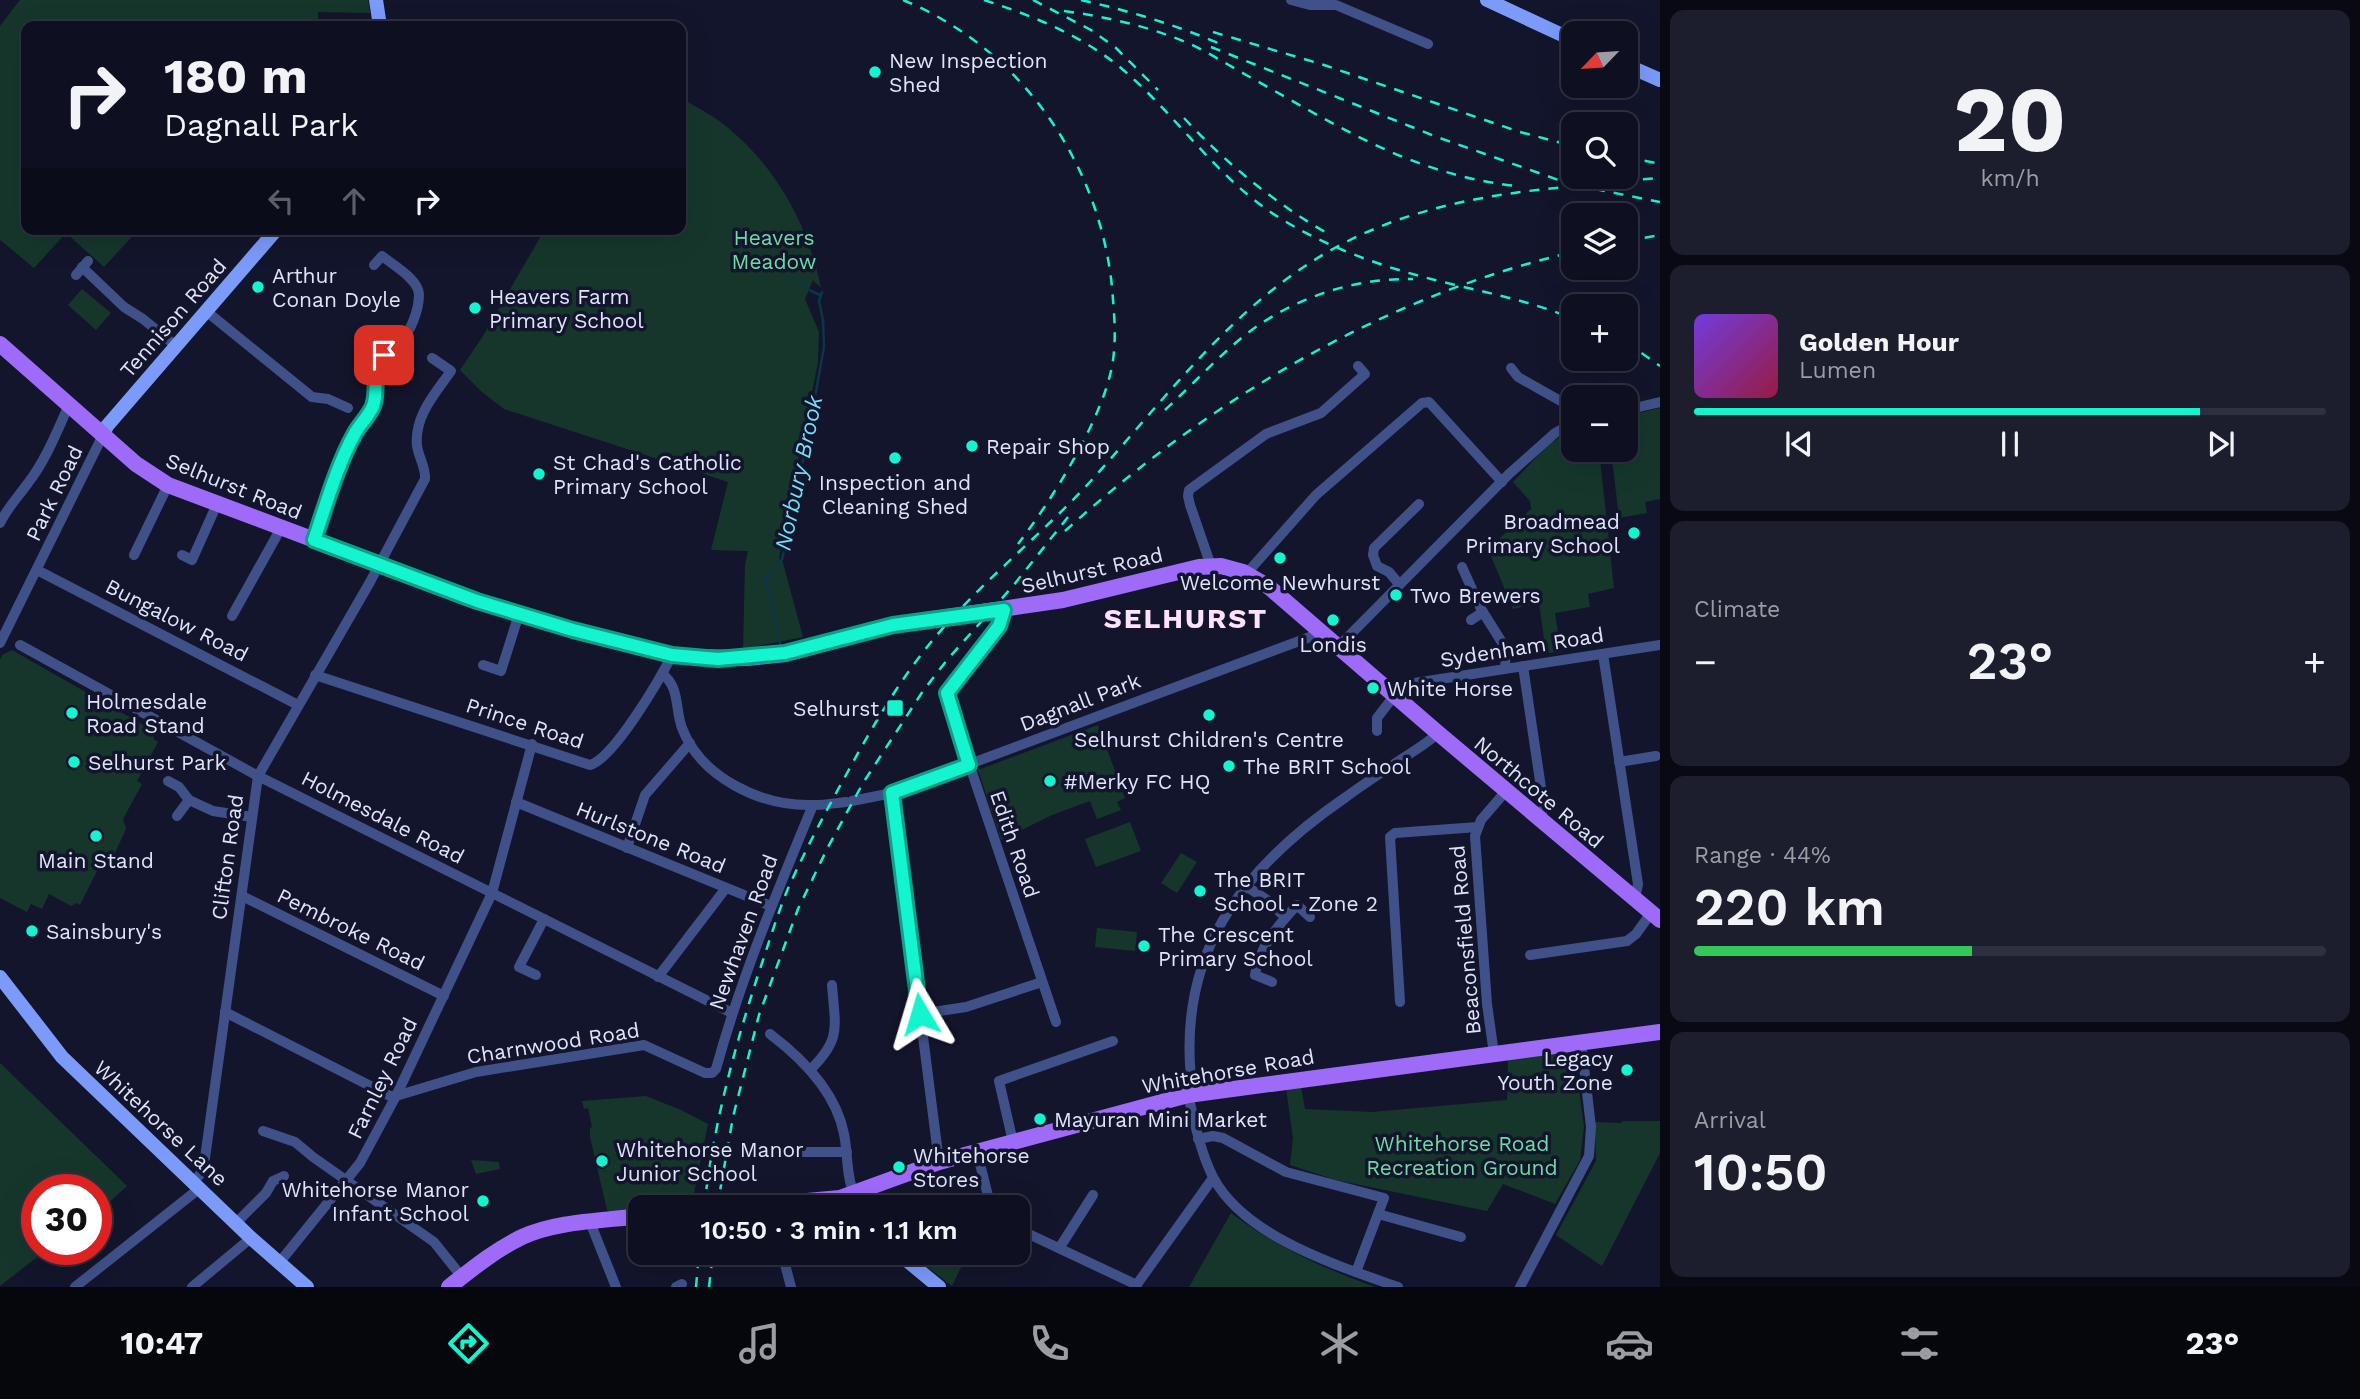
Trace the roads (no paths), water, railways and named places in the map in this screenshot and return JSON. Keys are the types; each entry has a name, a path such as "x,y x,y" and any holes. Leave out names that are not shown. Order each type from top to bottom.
{"main road":[{"name":"Selhurst Road","path":"0,344 136,464 168,485 477,601 672,655 718,659 785,653 893,625 1063,600 1211,566 1247,573 1269,587 1393,695"},
{"name":"Northcote Road","path":"1393,695 1656,917"},
{"name":"Whitehorse Road","path":"869,1195 939,1162 1191,1094 1660,1032"},
{"path":"449,1287 523,1236 549,1228 628,1218"}],"street":[{"path":"376,0 379,21"},
{"path":"1291,0 1310,5 1336,5 1428,44"},
{"path":"1487,0 1561,34"},
{"path":"1638,70 1660,80"},
{"name":"Tennison Road","path":"103,435 107,426 272,235"},
{"path":"314,540 347,449 355,432 372,409 378,362 401,340 416,309 419,291 413,281 382,256 374,265"},
{"path":"82,268 124,307 144,319 176,346"},
{"path":"206,311 313,397 344,403"},
{"name":"Clifton Road","path":"196,1185 204,1165 258,776 425,479 418,452 418,426 426,407 454,373 432,358"},
{"path":"1211,566 1190,505 1189,490 1266,434 1309,419 1327,408 1365,374 1357,366"},
{"path":"1511,368 1518,377 1561,401"},
{"path":"1638,407 1660,401"},
{"path":"1247,573 1316,495 1422,403 1429,402 1502,482"},
{"path":"2,515 29,483 69,405"},
{"path":"1338,647 1502,482 1561,429"},
{"name":"Park Road","path":"1,637 103,435"},
{"path":"134,555 168,485"},
{"path":"182,555 192,560 217,504"},
{"path":"1399,584 1389,572 1377,566 1373,555 1374,548 1407,508 1419,504"},
{"path":"232,616 281,528"},
{"path":"1462,567 1483,612 1503,644 1506,668"},
{"name":"Bungalow Road","path":"37,570 298,705"},
{"name":"Edith Road","path":"1004,610 999,626 947,693 1056,1022"},
{"path":"1471,620 1483,612"},
{"path":"483,665 501,671 519,614"},
{"name":"Dagnall Park","path":"662,674 672,683 680,720 690,743 706,766 727,781 774,800 813,805 892,793 1310,637 1318,630"},
{"name":"Holmesdale Road","path":"1,637 19,644 258,776 732,1013"},
{"name":"Sydenham Road","path":"1393,695 1408,684 1660,645"},
{"path":"1603,654 1638,884 1635,900"},
{"name":"Prince Road","path":"315,675 590,765 618,740 672,655"},
{"path":"1523,666 1544,808 1540,820"},
{"path":"1377,730 1377,718 1393,695"},
{"path":"1398,1287 1317,1257 1253,1221 1223,1192 1213,1178 1198,1139 1191,1094 1191,1020 1202,965 1218,928 1265,863 1298,833 1437,733"},
{"path":"626,848 645,795 690,743"},
{"name":"Farnley Road","path":"279,1263 367,1154 396,1096 492,893 532,744"},
{"path":"1619,762 1656,756"},
{"path":"168,781 179,787 189,800 213,811 252,817"},
{"name":"Beaconsfield Road","path":"1494,1054 1487,1004 1475,836 1478,827 1506,791"},
{"path":"892,793 939,1162"},
{"path":"177,816 189,800"},
{"name":"Hurlstone Road","path":"516,802 771,906"},
{"name":"Newhaven Road","path":"712,1073 716,1069 732,1013 771,906 813,805"},
{"path":"1400,1002 1390,837 1395,833 1478,827"},
{"path":"1246,886 1267,900 1285,917"},
{"path":"658,977 726,888"},
{"name":"Pembroke Road","path":"242,896 444,996"},
{"path":"1272,982 1253,979 1260,957 1285,917 1300,901 1310,917"},
{"path":"1531,955 1627,941 1656,917"},
{"path":"536,975 519,967 544,919"},
{"name":"Whitehorse Lane","path":"0,977 62,1058 251,1238 307,1287"},
{"path":"920,1014 966,1007 1042,982"},
{"path":"810,1070 826,1055 832,1043 835,1024 832,985"},
{"path":"225,1012 390,1096 396,1096"},
{"path":"771,1034 810,1070 836,1107 855,1195"},
{"path":"1013,1142 999,1081 1113,1041"},
{"path":"1520,1287 1589,1156 1591,1127 1581,1041"},
{"name":"Charnwood Road","path":"396,1096 476,1072 644,1045 705,1073 712,1073"},
{"path":"263,1131 295,1142 434,1242 463,1276"},
{"path":"1198,1139 1213,1136 1223,1139 1286,1171 1384,1198 1356,1272"},
{"path":"776,1148 783,1152 847,1152"},
{"path":"976,1152 988,1195"},
{"path":"236,1223 266,1193 273,1181 284,1176"},
{"path":"1030,1234 1136,1286 1213,1178"},
{"path":"75,1287 196,1185"},
{"path":"1060,1247 1092,1201"},
{"path":"1378,1214 1461,1237"},
{"path":"590,1223 616,1287"},
{"path":"192,1287 251,1238"},
{"path":"785,1265 791,1287"},
{"path":"912,1265 939,1287"}],"waterway":[{"name":"Norbury Brook","path":"798,280 820,295"},
{"name":"Norbury Brook","path":"780,643 765,579 782,560 807,441 824,347 819,301 822,292"}],"railway":[{"path":"903,0 945,21 983,47 1017,79 1046,114 1071,153 1090,196 1104,240 1115,326 1112,366 1098,410 1074,459 1018,544"},
{"path":"984,0 1056,28 1106,56 1142,87 1238,187 1301,230 1376,263 1522,301 1561,314"},
{"path":"1033,0 1091,30 1116,48 1158,90"},
{"path":"1081,0 1153,19 1223,45"},
{"path":"1064,11 1127,23 1173,37 1203,50 1345,130 1409,160 1479,180 1517,186"},
{"path":"1213,32 1324,65 1520,132 1561,143"},
{"path":"1211,47 1437,137 1561,181"},
{"path":"1184,118 1250,180 1325,232"},
{"path":"1638,159 1660,164"},
{"path":"706,1195 718,1120 732,1063 757,978 790,884 875,723 896,689 951,619 1078,495 1212,345 1276,287 1311,262 1375,229 1403,218 1459,203 1517,192 1660,178"},
{"path":"1595,189 1660,202"},
{"path":"1638,239 1660,235"},
{"path":"1065,531 1179,438 1301,359 1433,296 1561,255"},
{"path":"1165,410 1239,340 1278,313 1343,287 1366,282 1413,279"},
{"path":"1638,350 1660,366"},
{"path":"719,1195 733,1117 759,1015 798,909 828,847 863,783 923,691 1068,517"},
{"path":"696,1287 698,1265"},
{"path":"709,1287 712,1265"}],"place":[{"name":"New Inspection Shed","path":"875,72"},
{"name":"Arthur Conan Doyle","path":"258,287"},
{"name":"Heavers Farm Primary School","path":"475,308"},
{"name":"Repair Shop","path":"972,446"},
{"name":"Inspection and Cleaning Shed","path":"895,458"},
{"name":"St Chad's Catholic Primary School","path":"539,474"},
{"name":"Broadmead Primary School","path":"1634,533"},
{"name":"Welcome Newhurst","path":"1280,558"},
{"name":"Two Brewers","path":"1396,595"},
{"name":"Londis","path":"1333,620"},
{"name":"White Horse","path":"1373,688"},
{"name":"Selhurst","path":"895,708"},
{"name":"Holmesdale Road Stand","path":"72,713"},
{"name":"Selhurst Children's Centre","path":"1209,715"},
{"name":"Selhurst Park","path":"74,762"},
{"name":"The BRIT School","path":"1229,766"},
{"name":"#Merky FC HQ","path":"1050,781"},
{"name":"Main Stand","path":"96,836"},
{"name":"The BRIT School - Zone 2","path":"1200,891"},
{"name":"Sainsbury's","path":"32,931"},
{"name":"The Crescent Primary School","path":"1144,946"},
{"name":"Legacy Youth Zone","path":"1627,1070"},
{"name":"Mayuran Mini Market","path":"1040,1119"},
{"name":"Whitehorse Manor Junior School","path":"602,1161"},
{"name":"Whitehorse Stores","path":"899,1167"},
{"name":"Whitehorse Manor Infant School","path":"483,1201"}],"district":[{"name":"SELHURST","path":"1186,618"}],"park label":[{"name":"Heavers Meadow","path":"774,249"},
{"name":"Whitehorse Road Recreation Ground","path":"1462,1155"}]}
